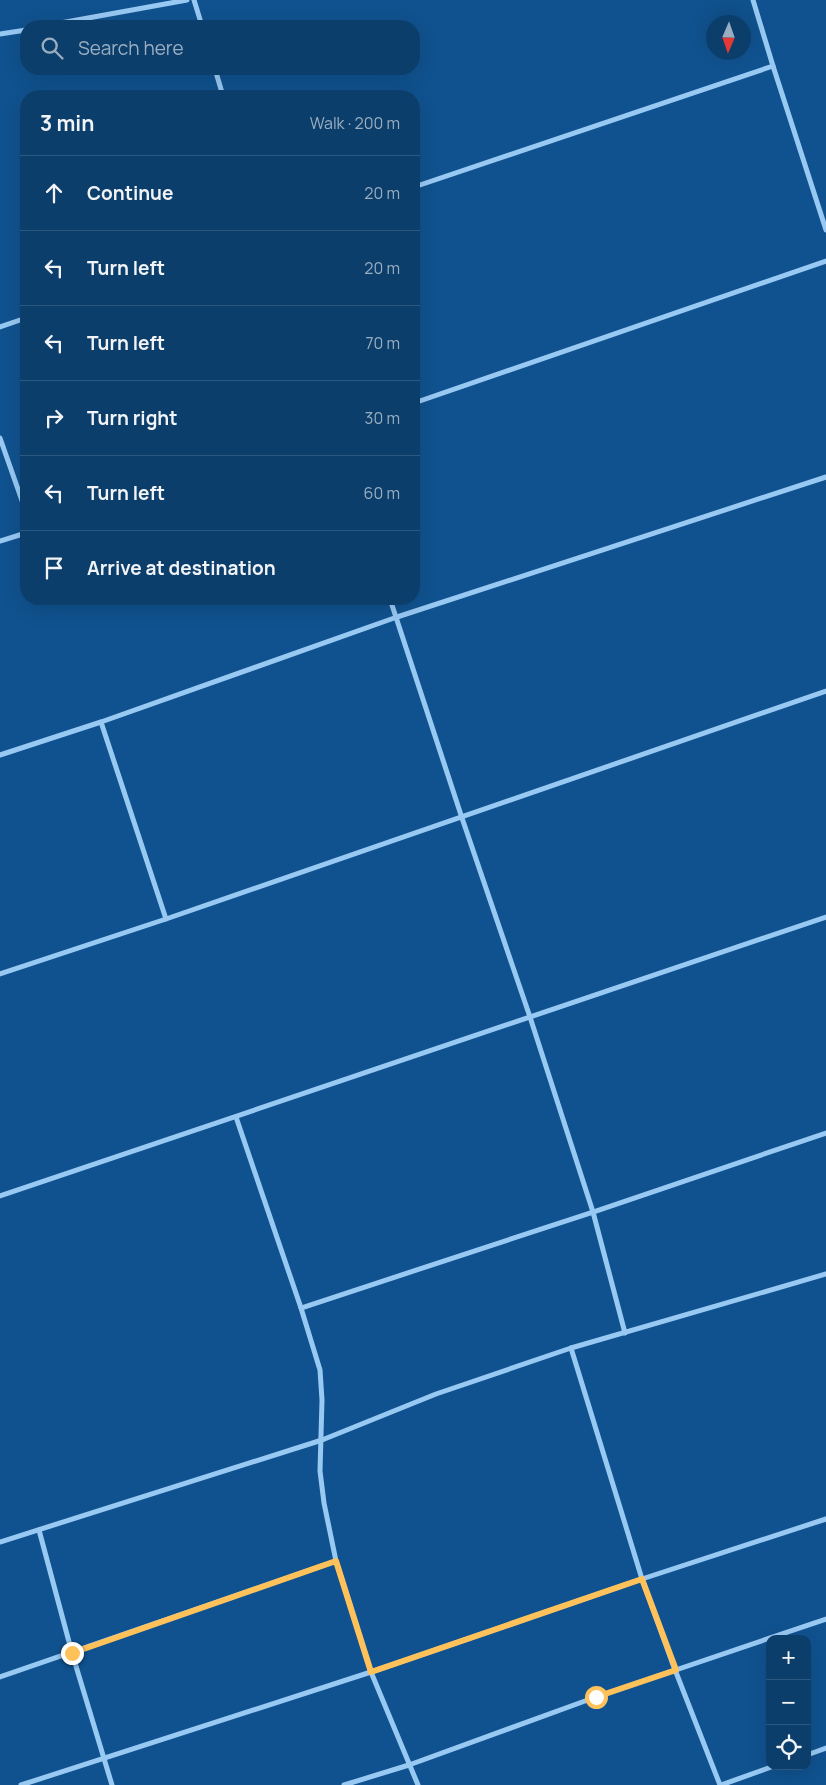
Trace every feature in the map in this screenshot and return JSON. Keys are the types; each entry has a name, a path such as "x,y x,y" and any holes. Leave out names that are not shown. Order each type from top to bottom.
{"street":[{"path":"77,20 187,0"},
{"path":"194,0 200,20"},
{"path":"753,0 826,230"},
{"path":"0,34 20,31"},
{"path":"420,184 773,66"},
{"path":"217,75 221,90"},
{"path":"420,401 826,261"},
{"path":"0,327 20,320"},
{"path":"0,438 20,495"},
{"path":"0,755 101,722 397,617 826,477"},
{"path":"0,541 20,535"},
{"path":"392,605 593,1212 625,1333"},
{"path":"0,974 462,818 826,691"},
{"path":"101,722 166,919"},
{"path":"0,1196 826,917"},
{"path":"236,1116 320,1370 322,1400 320,1471 324,1503 336,1561 371,1672 418,1785"},
{"path":"300,1308 826,1133"},
{"path":"0,1542 322,1440 436,1394 571,1348 826,1274"},
{"path":"571,1348 642,1579 720,1785 766,1769"},
{"path":"21,1785 371,1672 642,1579 826,1519"},
{"path":"39,1530 72,1653 112,1785"},
{"path":"0,1677 336,1561"},
{"path":"344,1785 409,1765 826,1619"},
{"path":"811,1754 826,1748"}],"route":[{"path":"72,1653 336,1561 371,1672 642,1579 676,1670 596,1697"}]}
